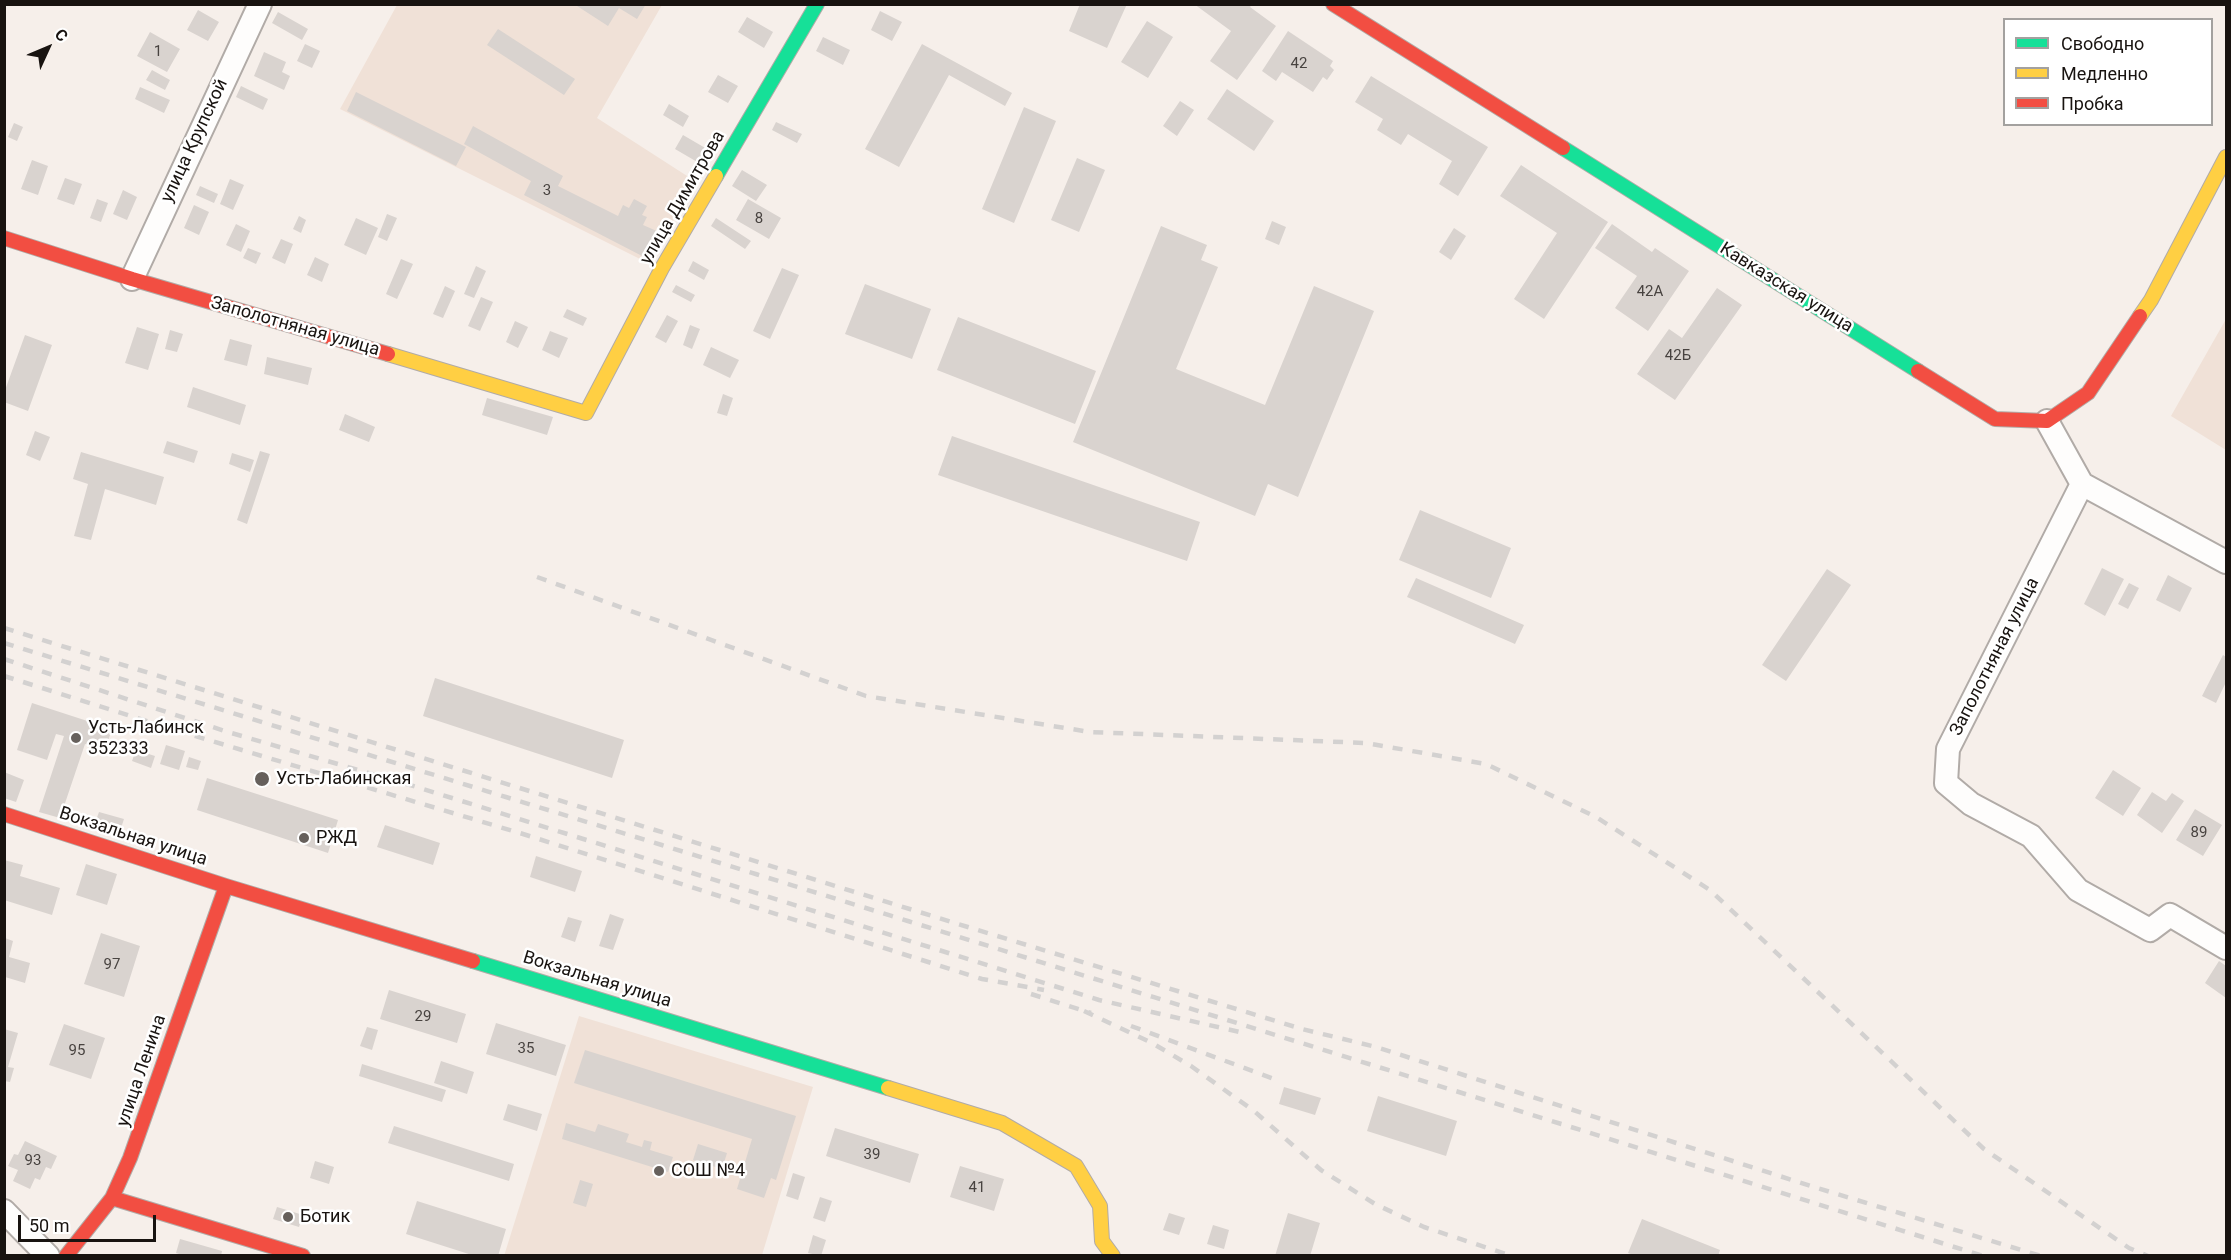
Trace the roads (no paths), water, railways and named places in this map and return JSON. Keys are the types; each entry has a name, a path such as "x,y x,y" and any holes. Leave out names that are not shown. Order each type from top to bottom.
{"street":[{"name":"улица Крупской","path":"132,279 260,4"},
{"name":"улица Димитрова","path":"585,413 662,268 816,4"},
{"name":"Кавказская улица","path":"1332,4 1995,419 2048,421"},
{"path":"2226,157 2151,300 2088,393 2048,421 2082,484 2226,562"},
{"name":"Заполотняная улица","path":"4,238 132,279 585,413"},
{"name":"Заполотняная улица","path":"2082,484 1948,749 1946,783 1971,804 2031,837 2078,890 2150,930 2170,915 2226,948"},
{"name":"Вокзальная улица","path":"4,813 226,886 1002,1123 1076,1166 1100,1206 1102,1241 1113,1256"},
{"name":"улица Ленина","path":"66,1256 112,1198 130,1158 226,886"},
{"path":"112,1198 303,1256"},
{"path":"4,1211 48,1256"}],"railway":[{"path":"537,577 866,696 1090,732 1366,743 1486,764 1596,817 1710,890 1984,1149 2129,1248 2148,1256"},
{"path":"4,628 958,924 1302,1029 1376,1047 1814,1187 2041,1256"},
{"path":"4,643 1489,1101 1983,1256"},
{"path":"4,659 228,732 420,788 1099,1000 1244,1033"},
{"path":"4,676 185,733 523,834 982,979 1044,990"},
{"path":"1031,994 1091,1013"},
{"path":"1084,1011 1152,1043 1191,1066 1254,1111 1321,1170 1375,1204 1424,1227 1512,1256"},
{"path":"1131,1026 1274,1079"}],"place":[{"name":"Усть-Лабинск 352333","path":"76,738"},
{"name":"Усть-Лабинская","path":"262,779"},
{"name":"РЖД","path":"304,838"},
{"name":"СОШ №4","path":"659,1171"},
{"name":"Ботик","path":"288,1217"}]}
